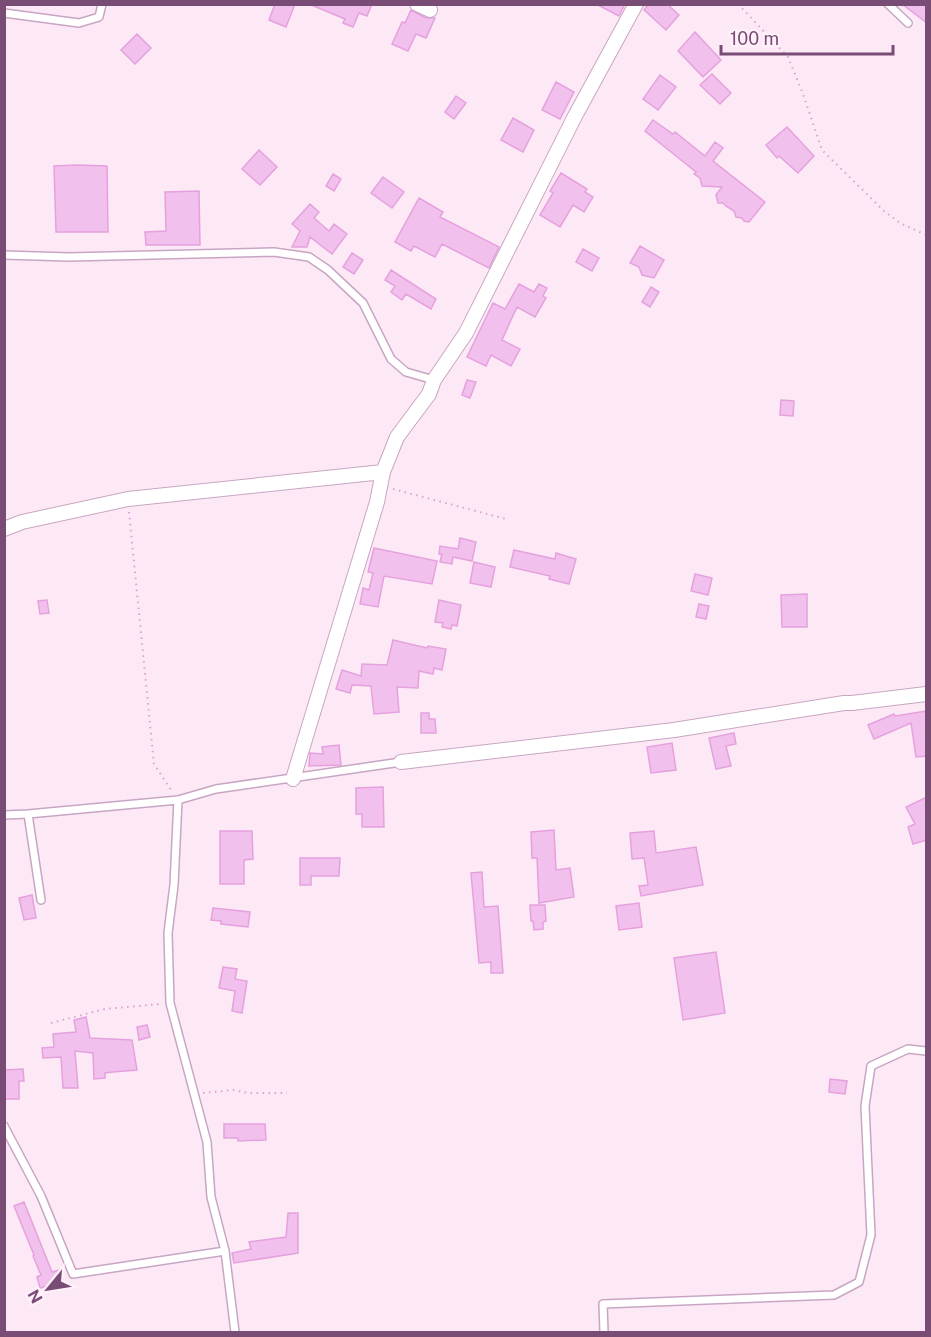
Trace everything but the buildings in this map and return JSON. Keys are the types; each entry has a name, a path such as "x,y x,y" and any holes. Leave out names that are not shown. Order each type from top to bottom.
{"street":[{"path":"293,778 377,502 383,472 397,437 429,394 434,380 466,333 575,116 636,4"},
{"path":"4,529 22,522 128,499 383,472"},
{"path":"401,762 674,730 844,703 927,694"}],"lane":[{"path":"4,13 79,23 99,17 102,4"},
{"path":"888,4 908,23"},
{"path":"4,255 69,257 274,252 309,258 328,270 363,303 391,359 406,372 434,380"},
{"path":"4,815 178,800 216,789 401,762"},
{"path":"178,800 175,876 168,933 170,1003 207,1142 211,1197 225,1251 235,1332"},
{"path":"28,814 41,900"},
{"path":"603,1332 603,1304 834,1295 860,1282 871,1235 865,1106 871,1066 908,1049 927,1051"},
{"path":"4,1126 40,1196 73,1274 225,1251"}],"path":[{"path":"738,4 788,57 822,150 884,211 900,223 927,235"},
{"path":"383,472 392,489 506,519"},
{"path":"128,499 154,764 178,800"},
{"path":"51,1023 105,1009 170,1003"},
{"path":"194,1094 233,1090 248,1093 287,1093"}]}
